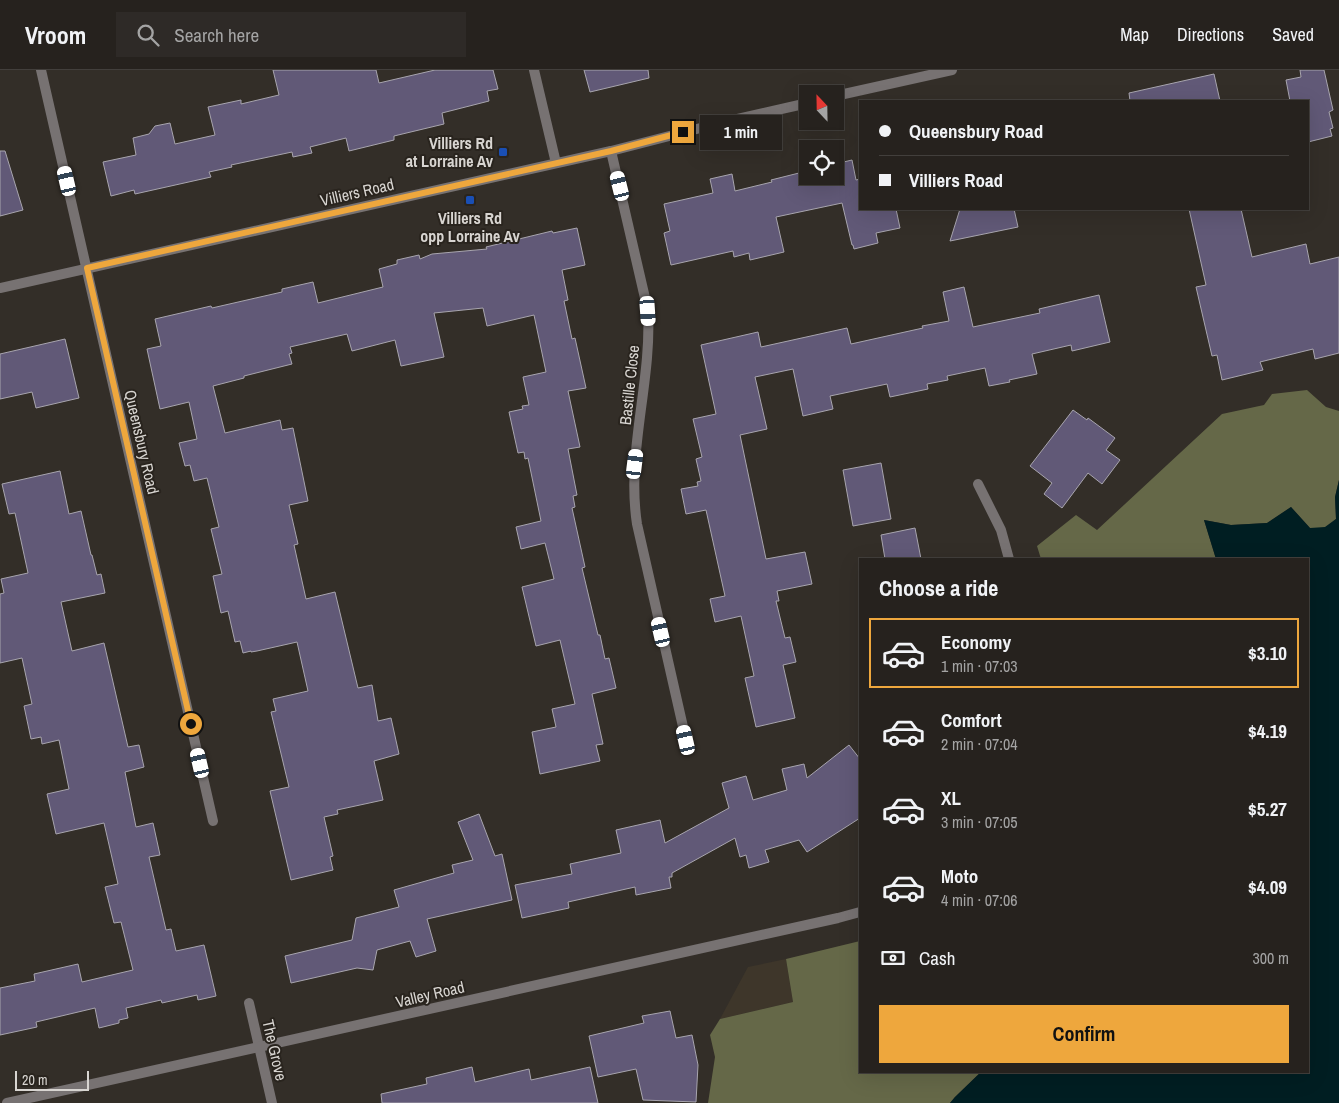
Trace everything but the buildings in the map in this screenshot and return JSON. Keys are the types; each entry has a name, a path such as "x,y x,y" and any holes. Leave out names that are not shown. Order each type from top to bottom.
{"street":[{"name":"Queensbury Road","path":"41,70 213,821"},
{"path":"534,70 556,163"},
{"path":"844,94 952,70"},
{"name":"Villiers Road","path":"0,288 611,151 799,105"},
{"name":"Bastille Close","path":"611,151 644,286 648,311 648,359 635,464 634,504 636,524 686,740"},
{"path":"978,484 1001,530 1010,558"},
{"name":"Valley Road","path":"7,1103 859,912"},
{"name":"The Grove","path":"249,1003 272,1103"}],"shaded area":[{"path":"786,959 793,1002 720,1019 748,967"}],"green space":[{"path":"1307,390 1326,407 1339,411 1339,480 1335,497 1336,519 1325,528 1310,528 1291,507 1267,523 1231,525 1204,520 1216,558 1041,558 1037,546 1076,515 1097,530 1222,414 1264,405 1272,394"},
{"path":"859,941 859,1073 980,1073 950,1103 708,1103 715,1057 710,1035 720,1019 793,1002 786,959"}],"water":[{"path":"1339,480 1339,1103 950,1103 980,1073 1309,1073 1309,558 1216,558 1204,520 1231,525 1267,523 1291,507 1310,528 1325,527 1336,519 1335,497"}],"place":[{"name":"Villiers Rd at Lorraine Av","path":"503,152"},
{"name":"Villiers Rd opp Lorraine Av","path":"470,200"}],"route":[{"path":"191,724 87,268 611,151 683,132"}]}
